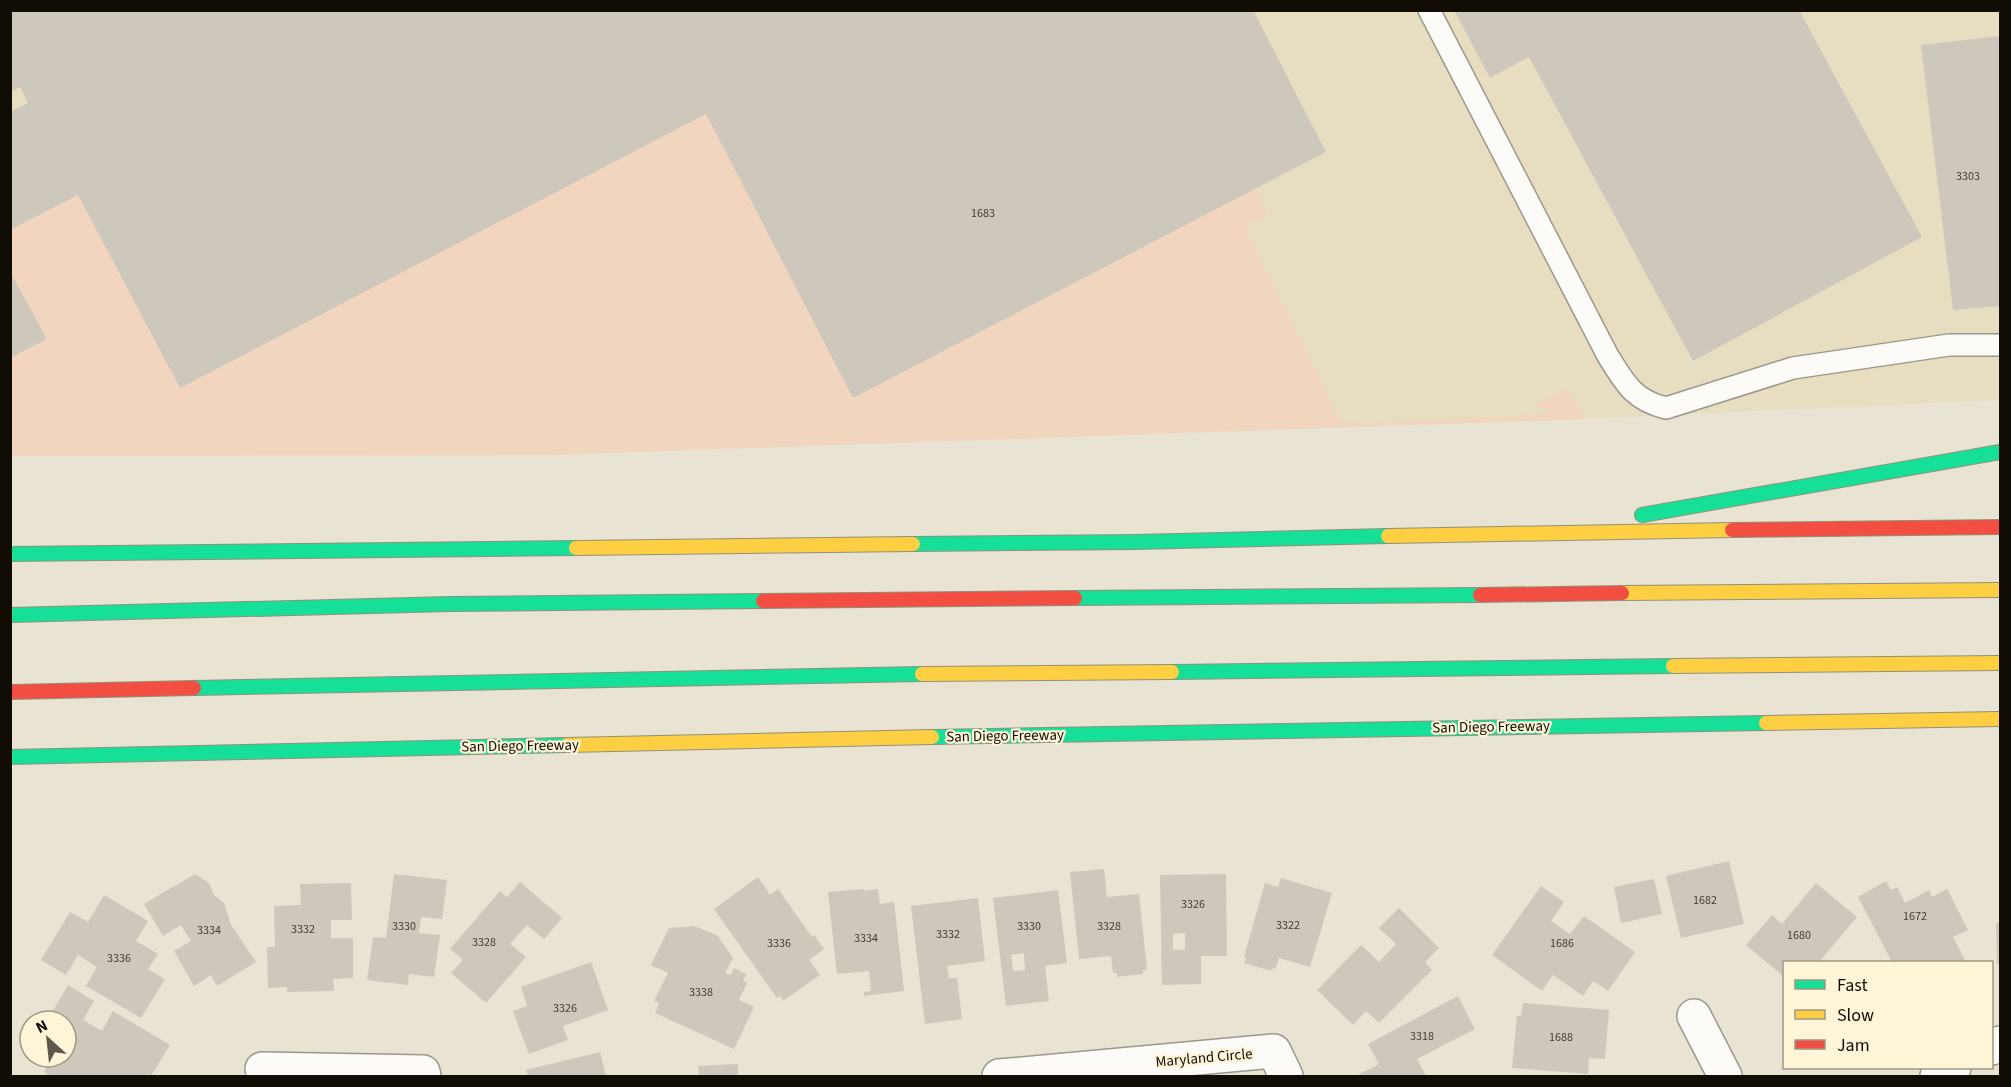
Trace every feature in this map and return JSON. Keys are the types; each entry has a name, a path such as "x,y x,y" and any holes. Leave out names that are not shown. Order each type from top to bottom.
{"highway":[{"path":"1546,532 2001,453"},
{"path":"10,554 1136,542 1546,532 2001,527"},
{"path":"10,615 450,604 2001,590"},
{"path":"10,692 863,675 2001,663"},
{"name":"San Diego Freeway","path":"10,757 1189,732 2001,719"}],"street":[{"path":"1694,1016 1725,1077"},
{"name":"Maryland Circle","path":"999,1077 1274,1051 1286,1077"},
{"path":"262,1069 423,1072 424,1077"},
{"path":"1937,1077 1952,1069"}],"lane":[{"path":"1429,10 1608,356 1630,390 1650,404 1666,408 1793,368 1949,345 2001,345"}],"shaded area":[{"path":"10,11 2000,11 2000,400 1586,419 546,455 11,456"},
{"path":"706,114 853,398 1255,189 1268,214 1245,227 1341,422 1373,423 1551,413 1536,404 1567,389 1586,419 546,455 11,456 11,358 47,339 11,272 11,230 78,195"}],"building":[{"path":"10,10 1253,10 1326,152 853,398 706,114 180,388 78,195 10,230 10,112 28,103 20,87 10,92"},
{"path":"1454,10 1799,10 1922,237 1693,361 1529,57 1490,78"},
{"path":"2000,36 2000,306 1953,310 1921,45"},
{"path":"10,272 47,339 10,358"},
{"path":"1729,861 1744,924 1681,938 1666,876"},
{"path":"1104,869 1107,897 1139,894 1147,970 1143,970 1143,974 1117,977 1117,973 1113,973 1111,956 1079,959 1070,872"},
{"path":"195,874 209,883 214,895 224,903 231,925 256,962 217,986 211,975 194,986 174,951 191,941 181,925 163,936 144,904"},
{"path":"394,874 447,880 442,919 421,917 419,933 440,935 434,977 409,974 408,985 367,980 373,937 386,938"},
{"path":"1226,874 1227,956 1201,956 1201,984 1162,985 1160,875","holes":["1185,933 1185,950 1173,950 1173,934"]},
{"path":"758,877 770,895 778,889 812,937 814,935 824,949 809,960 820,975 783,1001 781,996 777,998 714,909"},
{"path":"1281,878 1332,893 1310,967 1279,958 1275,969 1272,968 1271,971 1244,963 1265,883 1278,887"},
{"path":"1654,879 1662,914 1621,923 1614,887"},
{"path":"1886,881 1891,890 1897,887 1905,903 1929,890 1932,897 1947,889 1968,930 1953,937 1965,960 1891,961 1858,897"},
{"path":"520,882 562,918 544,939 527,925 510,944 526,957 486,1003 451,973 463,960 450,949 500,891 507,897"},
{"path":"351,883 352,920 331,920 331,938 353,938 353,978 333,979 334,991 287,992 287,987 268,988 267,947 275,947 274,906 301,905 300,884"},
{"path":"1816,883 1857,917 1820,961 1783,961 1783,976 1746,945 1772,915 1782,924"},
{"path":"1541,886 1564,902 1551,921 1570,934 1584,916 1635,952 1608,991 1593,981 1583,996 1553,975 1542,991 1492,955"},
{"path":"864,889 864,891 878,889 880,904 894,902 904,991 864,996 864,992 871,991 869,971 837,974 828,892"},
{"path":"1058,890 1067,963 1045,966 1049,1001 1006,1006 993,898","holes":["1024,953 1025,970 1013,971 1011,955"]},
{"path":"104,895 148,921 136,941 158,954 148,969 165,979 141,1018 86,986 97,967 78,955 66,975 41,960 70,912 88,922"},
{"path":"978,898 985,961 947,966 949,978 957,978 962,1019 925,1024 911,906"},
{"path":"1399,908 1439,948 1425,962 1432,970 1379,1023 1366,1011 1353,1025 1317,990 1361,945 1379,962 1396,944 1379,928"},
{"path":"1996,923 2000,923 2000,964 1997,964"},
{"path":"694,926 717,935 733,958 725,973 731,975 734,968 746,974 743,981 747,983 739,1000 754,1007 734,1049 655,1013 659,1003 654,1001 668,973 651,965 669,928"},
{"path":"591,962 608,1010 563,1026 568,1040 529,1054 513,1011 527,1006 521,987"},
{"path":"68,985 94,1001 83,1020 102,1031 113,1011 170,1045 151,1076 147,1074 145,1076 51,1076 44,1072 46,1069 78,1069 78,1009 54,1009"},
{"path":"1458,996 1475,1029 1417,1059 1426,1076 1356,1076 1379,1064 1368,1044"},
{"path":"1523,1003 1609,1010 1605,1059 1589,1058 1588,1074 1512,1068 1517,1016 1521,1016"},
{"path":"600,1052 606,1076 528,1076 526,1070"},
{"path":"738,1064 738,1076 699,1076 698,1066"}],"traffic: fast":[{"path":"1642,515 2000,452"},
{"path":"913,544 1388,536"},
{"path":"10,554 576,548"},
{"path":"1075,598 1480,595"},
{"path":"10,615 450,604 763,601"},
{"path":"1172,672 1673,666"},
{"path":"194,688 922,674"},
{"path":"932,737 1766,723"},
{"path":"10,757 567,745"}],"traffic: slow":[{"path":"1388,536 1732,530"},
{"path":"576,548 913,544"},
{"path":"1622,593 2000,590"},
{"path":"1673,666 2000,663"},
{"path":"922,674 1172,672"},
{"path":"1766,723 2000,719"},
{"path":"567,745 932,737"}],"traffic: jam":[{"path":"1732,530 2000,527"},
{"path":"1480,595 1622,593"},
{"path":"763,601 1075,598"},
{"path":"10,692 194,688"}]}
